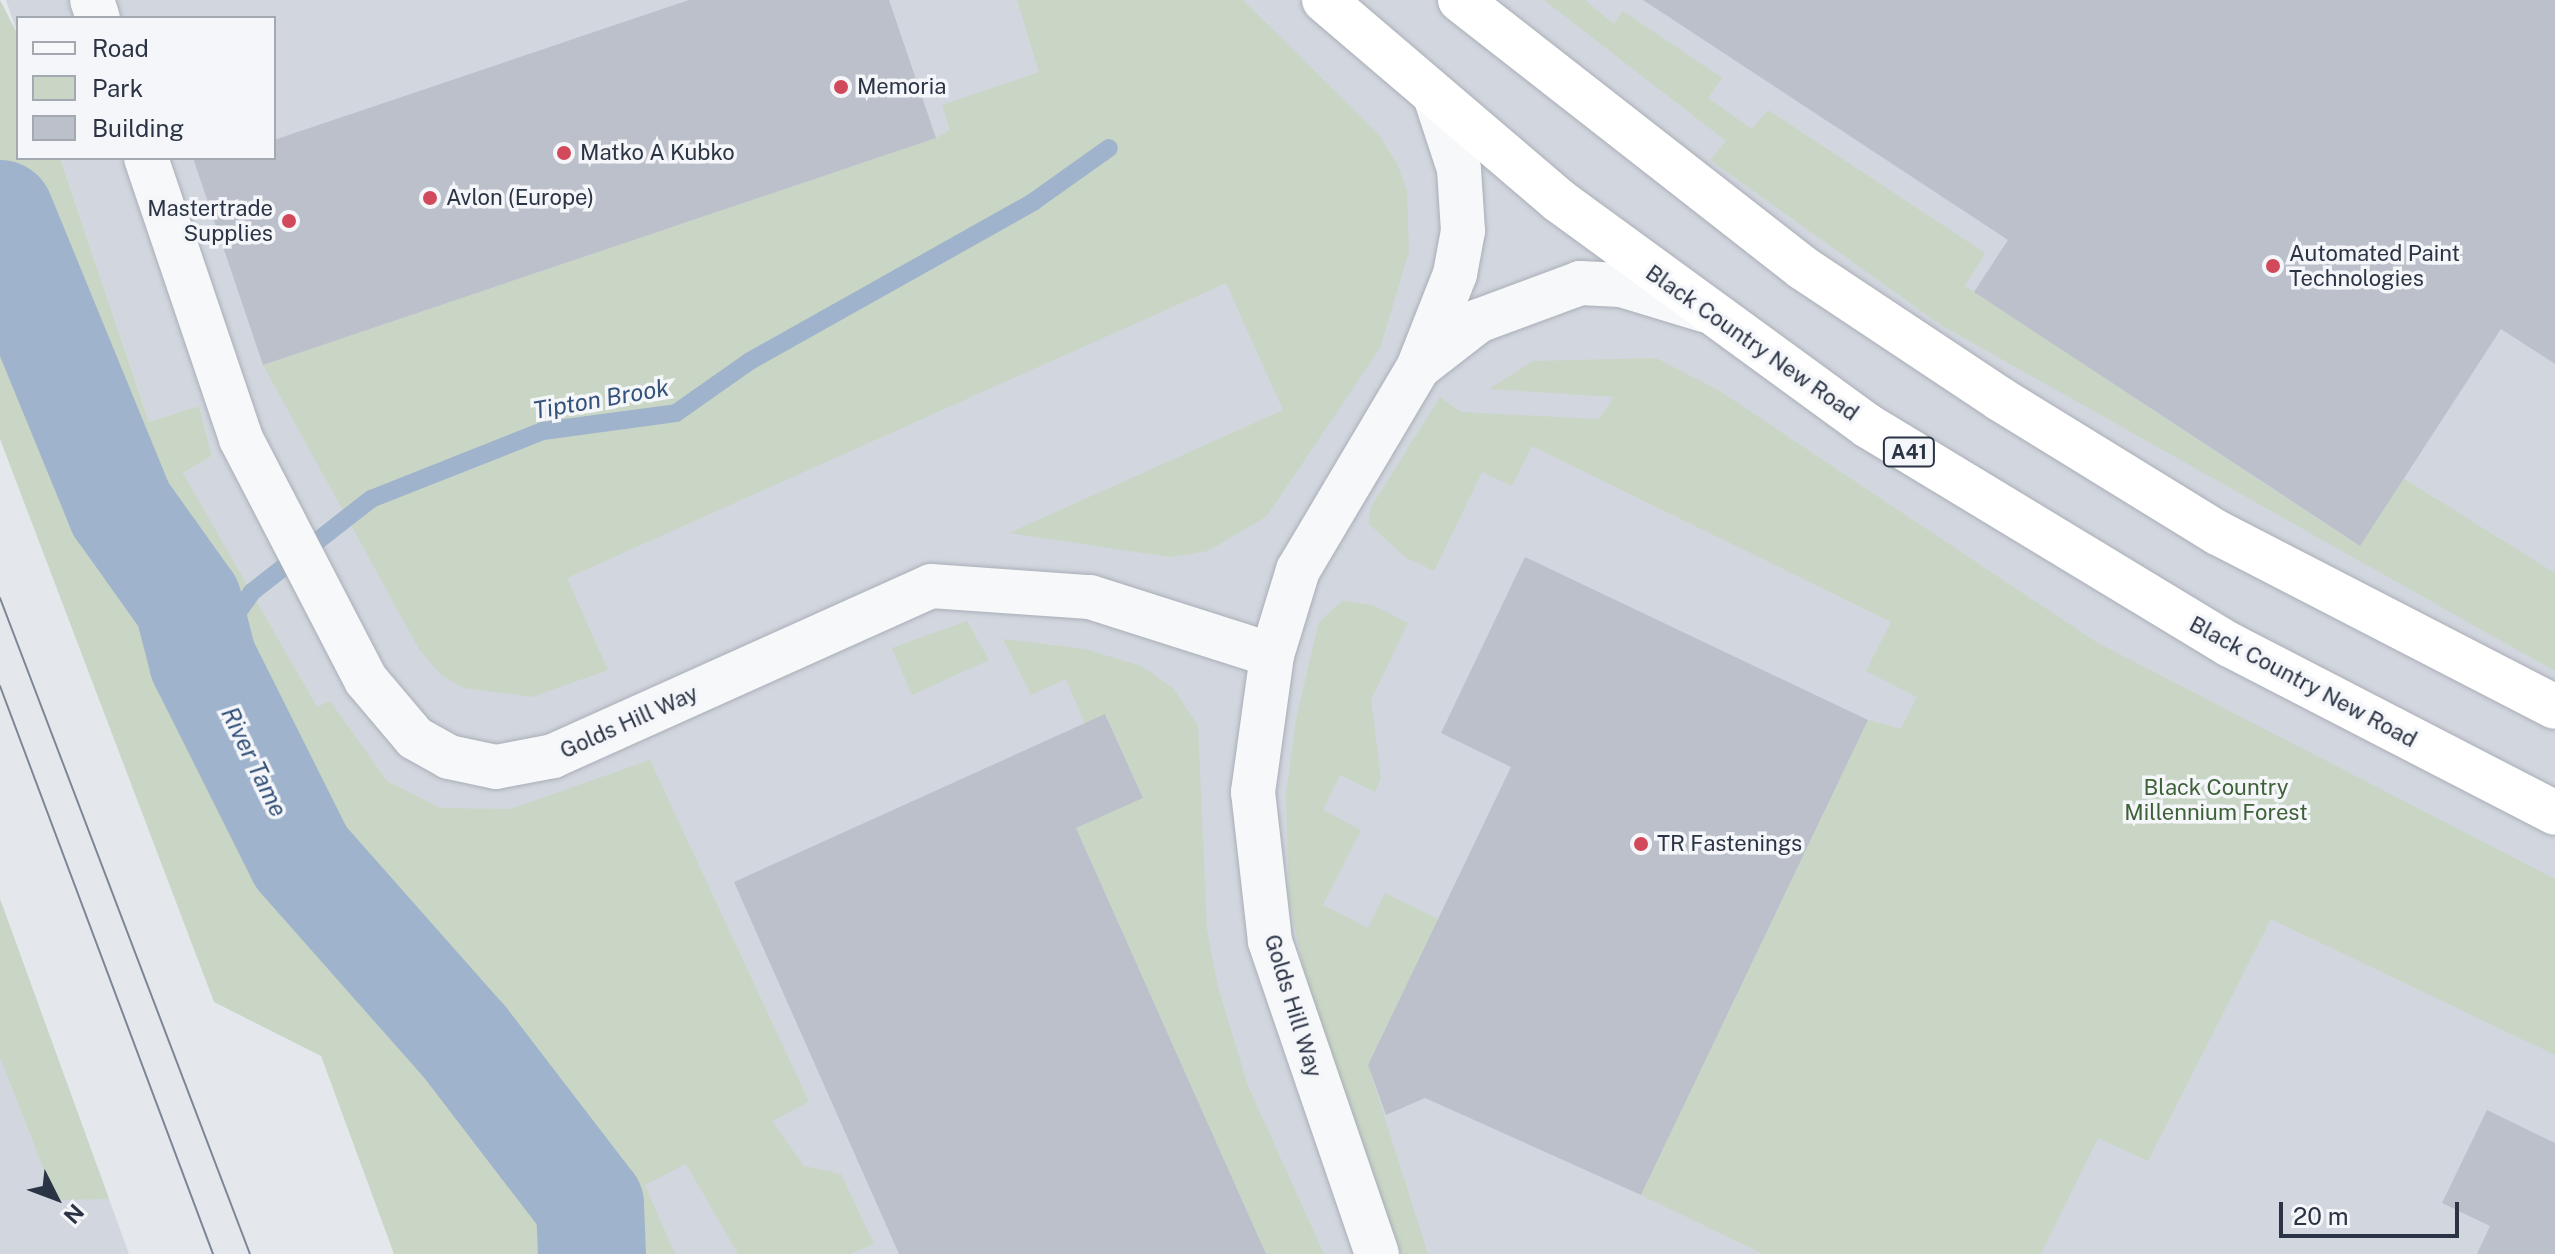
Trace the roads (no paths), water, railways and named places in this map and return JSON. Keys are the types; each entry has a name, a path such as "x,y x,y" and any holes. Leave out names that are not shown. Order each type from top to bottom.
{"highway":[{"name":"Black Country New Road","path":"1324,0 1435,96 1704,310 2043,538 2555,813"},
{"path":"1460,0 1600,117 1803,268 2000,399 2218,533 2555,707"}],"street":[{"name":"Golds Hill Way","path":"1377,1254 1270,941 1253,792 1272,655 1298,570 1418,368 1455,274 1463,231 1459,169 1435,96"},
{"name":"Golds Hill Way","path":"147,160 241,439 366,680 415,738 449,757 496,767 553,756 931,586 1090,597 1272,655"},
{"name":"Golds Hill Way","path":"1418,368 1478,321 1580,283 1621,285 1704,310"}],"waterway":[{"name":"Tipton Brook","path":"203,661 252,592 371,499 543,431 676,413 750,361 1033,202 1109,148"},
{"name":"River Tame","path":"0,214 121,509 188,603 203,661 301,857 464,1041 590,1205 592,1254"}],"tram line":[{"path":"0,598 250,1254"},
{"path":"0,686 213,1254"}],"place":[{"name":"Memoria","path":"841,87"},
{"name":"Matko A Kubko","path":"564,153"},
{"name":"Avlon (Europe)","path":"430,198"},
{"name":"Mastertrade Supplies","path":"289,221"},
{"name":"Automated Paint Technologies","path":"2273,266"},
{"name":"TR Fastenings","path":"1641,844"}],"park label":[{"name":"Black Country Millennium Forest","path":"2216,800"}]}
